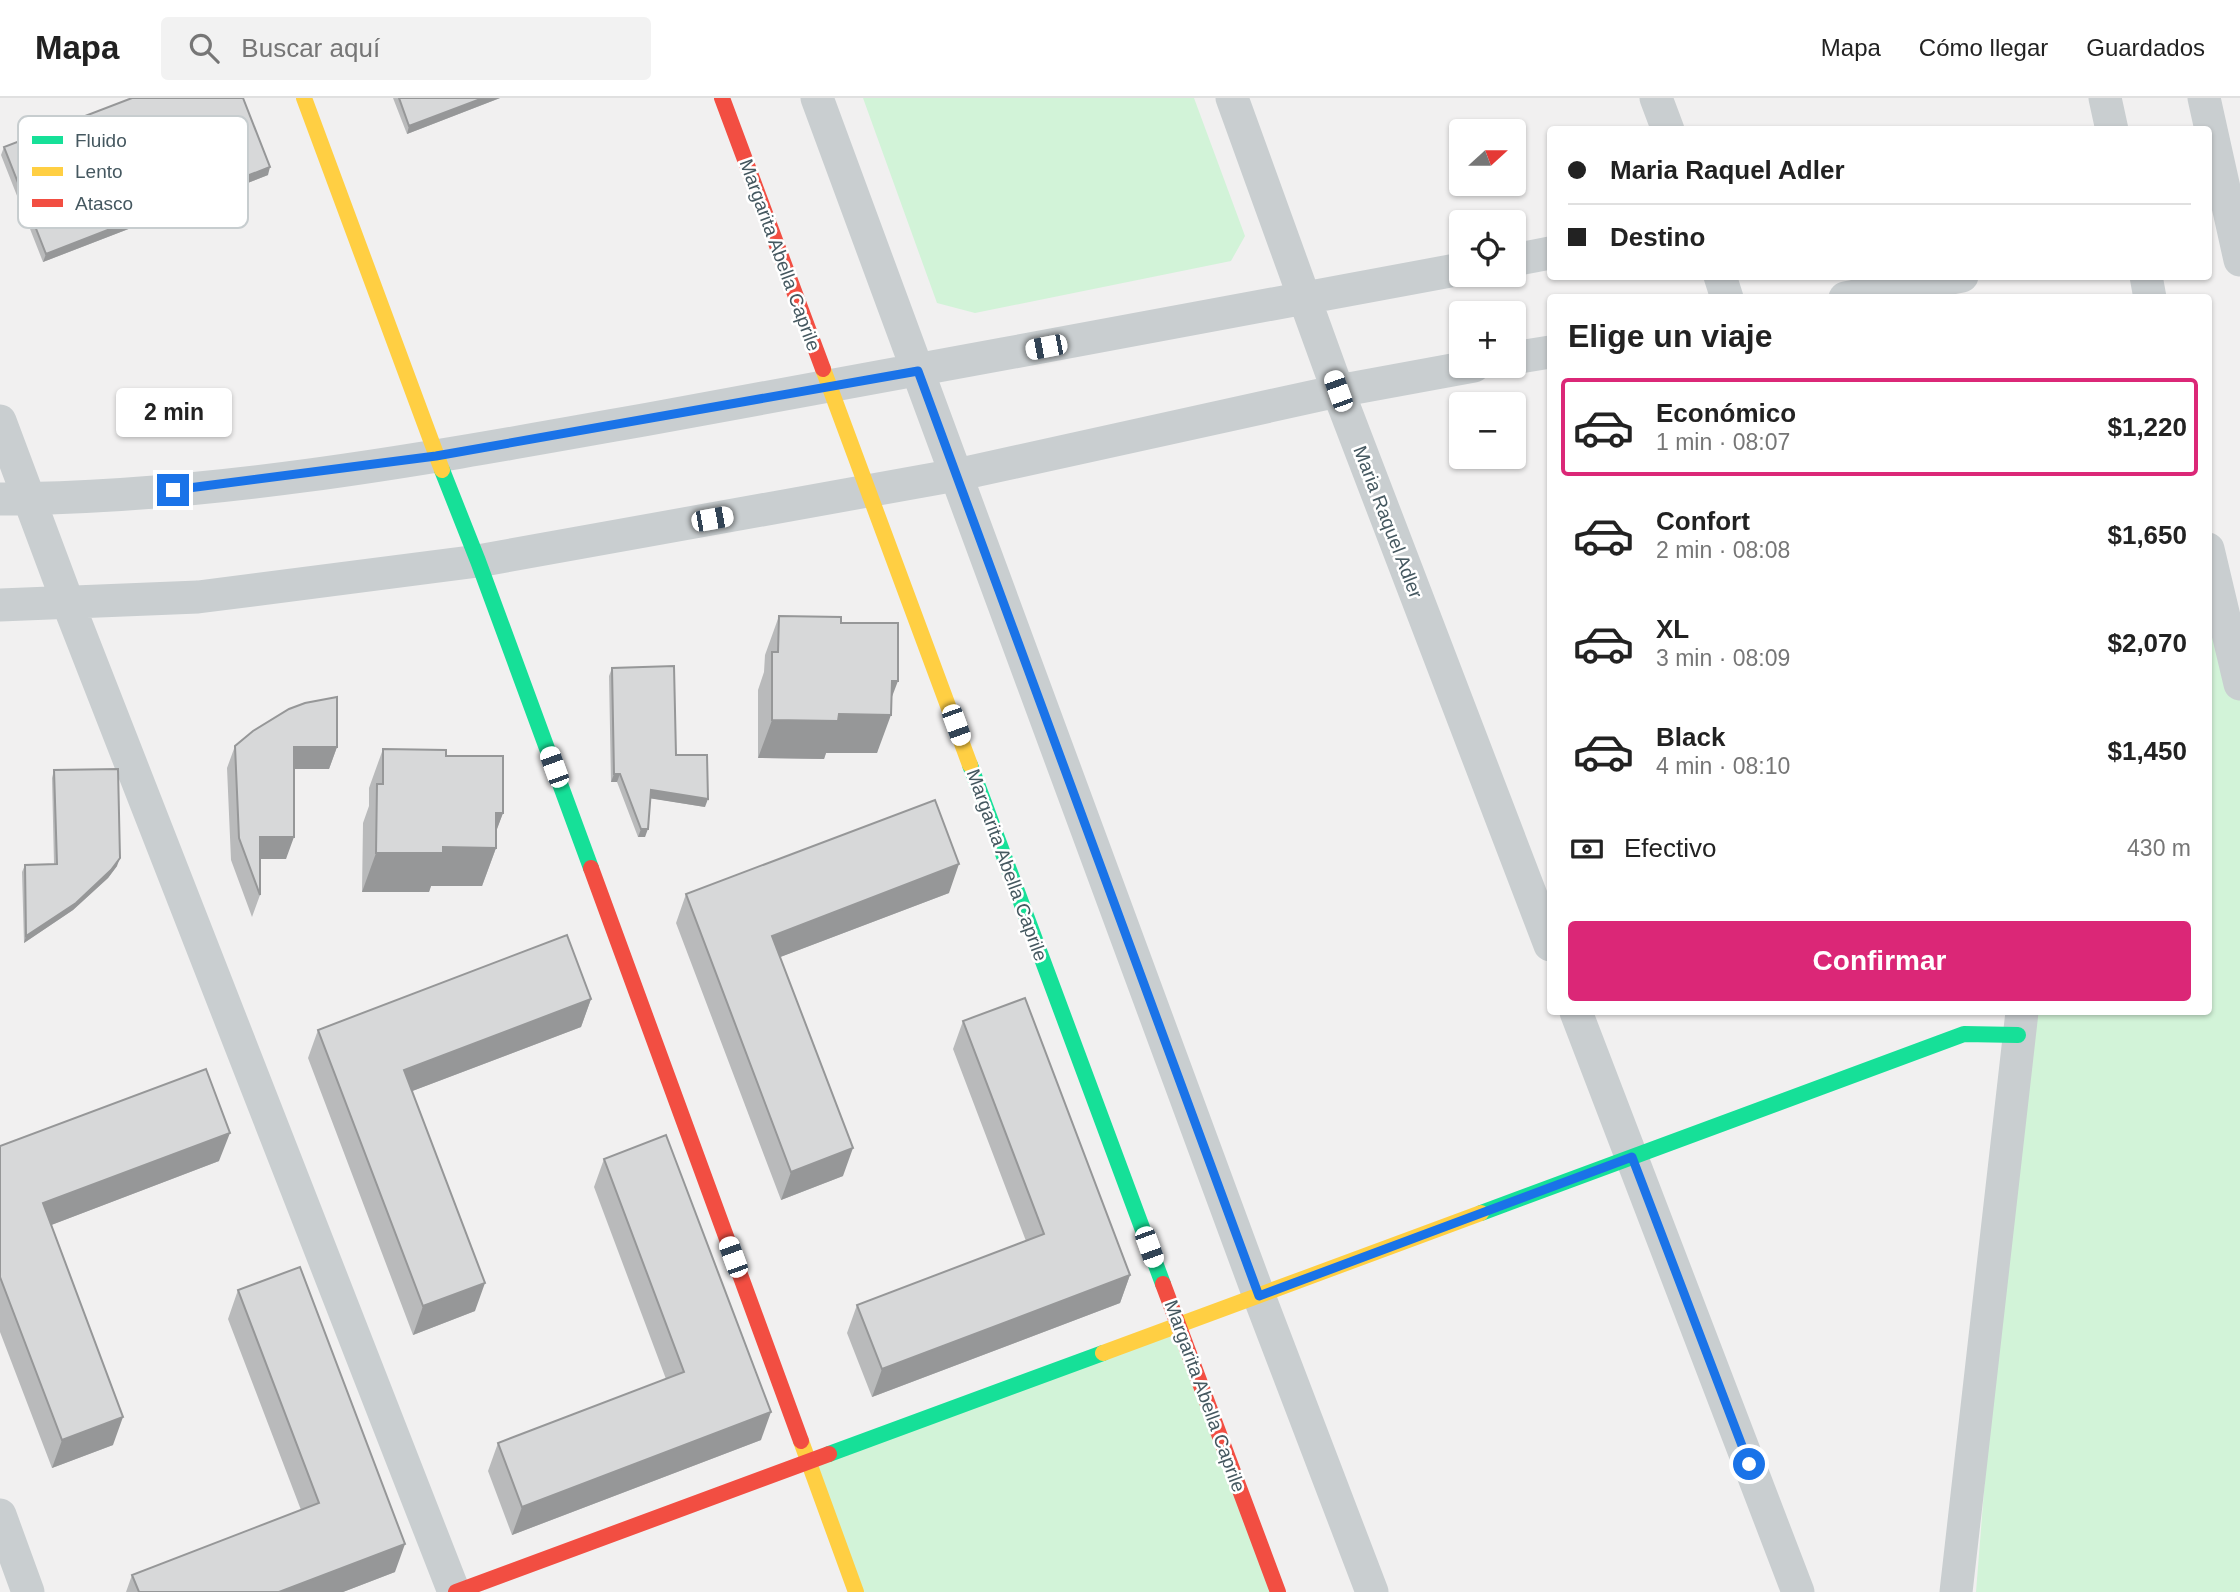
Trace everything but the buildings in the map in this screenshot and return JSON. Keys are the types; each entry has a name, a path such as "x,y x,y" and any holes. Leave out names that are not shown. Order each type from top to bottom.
{"street":[{"path":"304,98 436,456 478,561 856,1592"},
{"name":"Margarita Abella Caprile","path":"722,98 1278,1592"},
{"path":"817,98 1259,1296 1373,1592"},
{"name":"Maria Raquel Adler","path":"1231,98 1338,391 1547,936"},
{"path":"1656,98 1666,126"},
{"path":"2105,98 2111,126"},
{"path":"2212,173 2220,228 2240,260"},
{"path":"1526,258 1547,254"},
{"path":"14,499 197,489 436,456 918,371 1449,271"},
{"path":"1867,294 1941,280"},
{"path":"1526,356 1547,352"},
{"path":"0,605 198,597 478,561 956,475 1338,391 1449,371"},
{"path":"0,421 14,499 68,603 455,1592 808,1464 1964,1034 2020,1023 1956,1592"},
{"path":"2212,567 2240,684"},
{"path":"1577,1015 1798,1592"},
{"path":"0,1516 28,1592"}],"green space":[{"path":"863,98 1194,98 1245,236 1231,261 975,313 937,303"},
{"path":"2212,562 2240,684 2240,1592 1976,1592 2022,1015 2212,1015"},
{"path":"1178,1325 1278,1592 856,1592 809,1464"}],"traffic: fast":[{"path":"442,470 591,868"},
{"path":"970,765 1163,1284"},
{"path":"1481,1213 1964,1034 2018,1035"},
{"path":"829,1454 1103,1353"}],"traffic: slow":[{"path":"304,98 442,470"},
{"path":"823,369 970,765"},
{"path":"1103,1353 1481,1213"},
{"path":"801,1441 856,1592"}],"traffic: jam":[{"path":"722,98 823,369"},
{"path":"591,868 801,1441"},
{"path":"1163,1284 1278,1592"},
{"path":"456,1592 829,1454"}],"route":[{"path":"173,490 436,456 918,371 1259,1296 1632,1157 1749,1464"}]}
